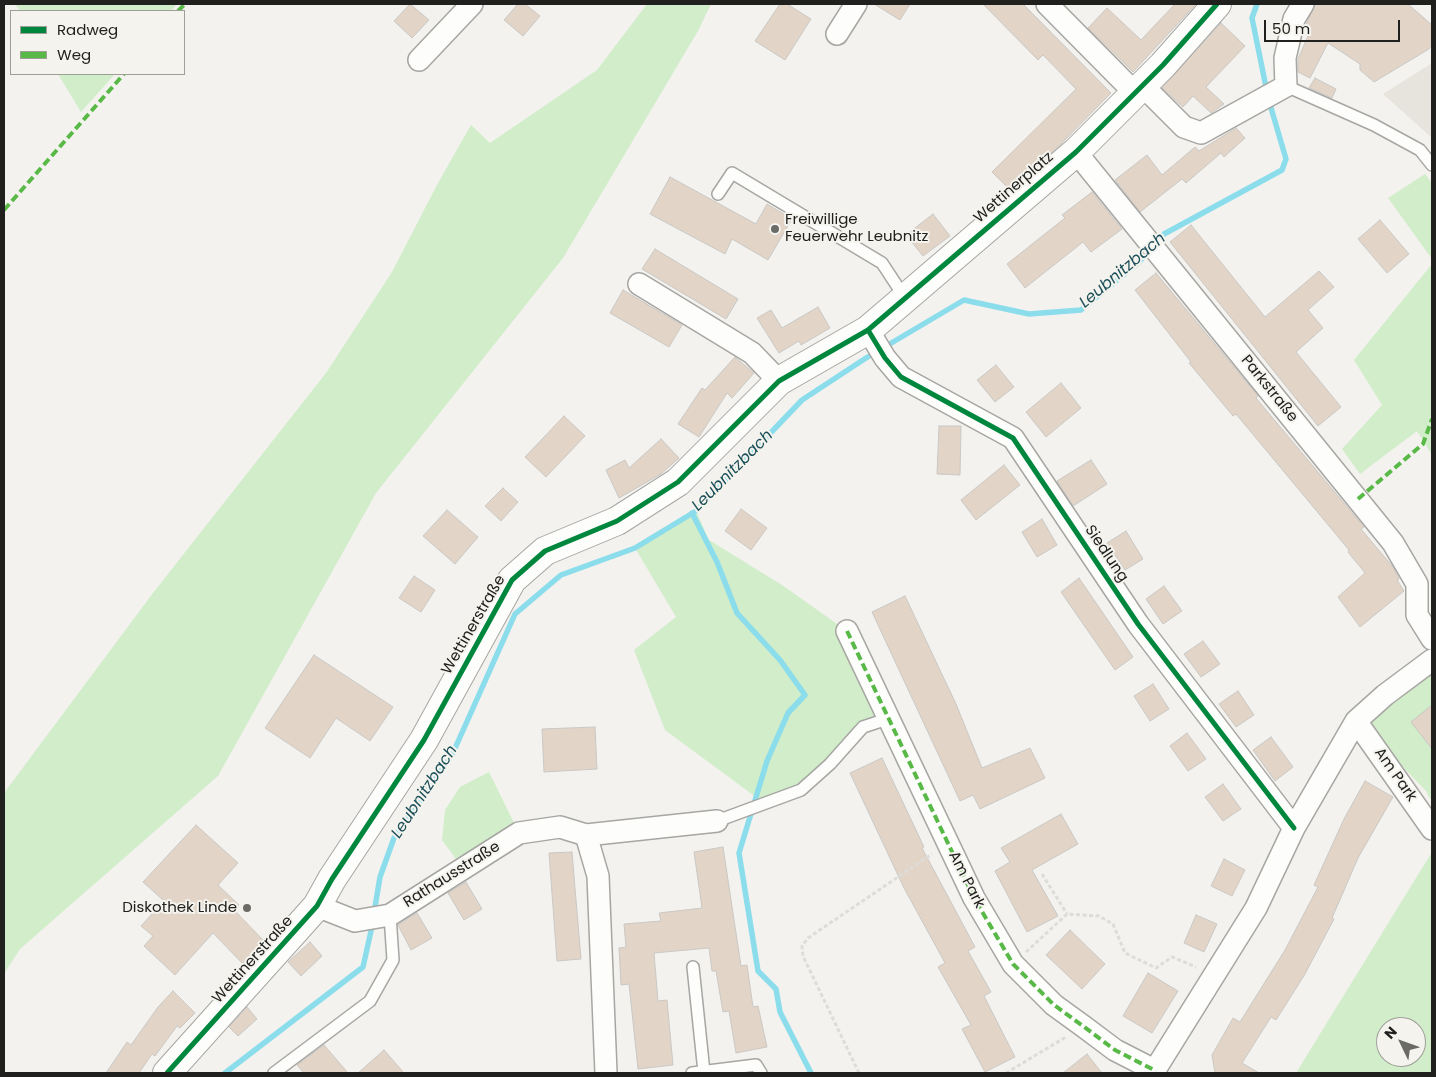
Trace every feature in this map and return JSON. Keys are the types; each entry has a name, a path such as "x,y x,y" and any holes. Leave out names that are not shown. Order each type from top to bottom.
{"street":[{"path":"419,60 472,4"},
{"path":"837,34 856,4"},
{"path":"1047,4 1139,89 1184,127 1201,133 1273,94 1285,58 1294,18 1303,4"},
{"name":"Wettinerplatz","path":"905,298 1076,152 1139,89 1218,4"},
{"name":"Parkstraße","path":"1076,152 1394,543 1417,584 1417,616 1432,639"},
{"path":"639,284 752,353 779,381"},
{"name":"Wettinerstraße","path":"168,1073 318,906 332,879 424,740 512,580 545,550 617,521 678,482 779,381 871,334 905,298"},
{"name":"Siedlung","path":"871,334 885,358 901,376 1013,438 1138,624 1294,828"},
{"name":"Am Park","path":"847,631 887,719 974,898 1013,964 1054,1005 1115,1050 1154,1072 1256,908 1294,828 1356,721 1385,695 1432,660"},
{"name":"Am Park","path":"1356,721 1432,829"},
{"name":"Rathausstraße","path":"318,906 355,921 387,915 519,833 560,827 586,835 716,821"},
{"path":"586,835 598,876 606,1073"}],"lane":[{"path":"1273,94 1374,125 1420,150 1432,166"},
{"path":"718,194 732,173 882,263 905,298"},
{"path":"716,821 800,790 830,764 863,727 887,719"},
{"path":"274,1073 370,1001 393,960 387,915"},
{"path":"693,967 704,1072"},
{"path":"692,1073 756,1065 761,1073"}],"path":[{"path":"859,1073 802,956 802,946 808,938 948,844"},
{"path":"1042,874 1067,914"},
{"path":"1013,964 1067,914 1099,916 1114,924 1125,953 1156,968 1172,957 1179,958 1214,976"},
{"path":"1006,1073 1083,1026"}],"shaded area":[{"path":"1432,63 1432,138 1383,94"}],"green space":[{"path":"15,4 177,4 172,10 19,10"},
{"path":"647,4 711,4 698,31 563,258 376,493 218,776 20,949 4,974 4,793 153,593 326,373 392,272 438,183 471,125 490,143 597,70"},
{"path":"59,75 114,75 81,112"},
{"path":"1425,174 1432,183 1432,259 1388,198"},
{"path":"1432,264 1432,455 1417,431 1360,474 1342,449 1382,405 1354,360"},
{"path":"696,511 709,540 782,585 847,631 887,719 863,727 801,790 764,803 665,730 634,650 676,617 635,548"},
{"path":"1432,669 1432,802 1426,791 1362,724"},
{"path":"489,772 515,825 456,859 442,840 445,810 460,787"},
{"path":"1432,852 1432,1073 1296,1073"}],"building":[{"path":"410,4 429,20 412,38 394,21"},
{"path":"518,4 525,4 540,16 523,36 504,20"},
{"path":"780,4 787,4 811,19 785,60 755,41"},
{"path":"874,4 910,4 900,20"},
{"path":"983,4 1023,4 1111,93 1058,147 1009,189 992,172 1076,89 1043,55 1038,60"},
{"path":"1175,4 1196,4 1133,72 1088,28 1107,8 1141,40"},
{"path":"1315,4 1408,4 1432,25 1432,45 1429,49 1374,82 1360,70 1360,64 1328,43 1310,78 1298,72 1298,59 1311,29 1306,25"},
{"path":"1221,23 1245,46 1206,87 1224,104 1211,113 1193,96 1183,107 1162,88"},
{"path":"1315,78 1336,89 1332,98 1309,88"},
{"path":"1236,128 1245,138 1224,157 1221,153 1186,183 1182,179 1140,212 1115,180 1147,155 1162,175 1195,147 1199,151"},
{"path":"670,177 756,224 767,204 792,219 768,260 732,239 725,254 650,214"},
{"path":"1092,192 1122,229 1091,252 1083,242 1025,288 1007,264 1065,218 1062,215"},
{"path":"933,214 950,236 923,256 906,235"},
{"path":"1380,220 1409,254 1387,273 1358,239"},
{"path":"1191,225 1265,317 1319,271 1334,287 1308,310 1323,328 1296,352 1341,407 1318,426 1170,242"},
{"path":"655,249 738,299 726,319 642,269"},
{"path":"1156,273 1258,396 1256,398 1364,527 1361,529 1393,567 1399,579 1397,580 1404,591 1360,627 1338,597 1365,573 1348,552 1349,550 1236,414 1233,416 1189,363 1191,362 1135,290"},
{"path":"623,290 682,325 669,347 610,313"},
{"path":"818,307 830,328 801,345 799,341 779,353 757,318 771,310 782,328"},
{"path":"735,357 754,373 732,398 727,393 699,437 678,424 702,388 705,390"},
{"path":"996,365 1014,387 995,402 977,380"},
{"path":"1061,383 1081,408 1046,437 1026,412"},
{"path":"564,416 585,436 546,477 525,457"},
{"path":"939,426 961,426 960,475 937,474"},
{"path":"661,439 679,458 661,474 619,498 606,470 625,460 629,468"},
{"path":"1091,460 1107,484 1073,506 1057,481"},
{"path":"1004,465 1020,485 976,520 961,500"},
{"path":"503,488 518,502 501,521 485,506"},
{"path":"741,509 767,528 751,550 725,531"},
{"path":"447,510 478,537 455,564 423,536"},
{"path":"1042,519 1057,545 1037,557 1022,532"},
{"path":"1126,531 1143,559 1125,570 1107,543"},
{"path":"414,576 435,590 421,612 399,598"},
{"path":"1079,578 1133,657 1115,670 1061,592"},
{"path":"1164,586 1182,611 1163,624 1146,599"},
{"path":"905,596 956,704 982,768 1030,748 1045,778 980,809 973,795 960,801 872,612"},
{"path":"1203,641 1220,664 1201,677 1184,654"},
{"path":"314,655 393,707 370,741 336,718 310,758 265,728"},
{"path":"1153,684 1169,709 1150,721 1134,696"},
{"path":"1238,691 1254,715 1236,727 1219,704"},
{"path":"1432,705 1432,749 1411,722"},
{"path":"595,727 597,769 544,772 542,729"},
{"path":"1187,733 1206,759 1188,771 1170,746"},
{"path":"1271,737 1293,767 1275,781 1253,750"},
{"path":"882,758 924,847 922,848 975,947 968,951 991,992 984,996 1015,1057 985,1072 962,1029 971,1025 938,967 945,963 904,888 850,773"},
{"path":"1365,781 1393,797 1358,858 1332,918 1334,919 1305,974 1276,1020 1271,1017 1242,1063 1259,1073 1215,1073 1212,1055 1233,1018 1240,1022 1285,950 1318,887 1314,885 1344,819"},
{"path":"1223,784 1241,809 1223,821 1205,797"},
{"path":"1061,814 1078,844 1032,870 1058,916 1027,932 995,871 1010,862 1001,848"},
{"path":"196,825 238,863 218,885 239,905 234,910 264,941 243,964 213,933 175,975 144,946 153,936 141,926 164,901 143,882"},
{"path":"723,847 741,966 747,965 753,1007 758,1006 767,1047 736,1053 729,1011 723,1012 716,971 712,971 709,948 654,953 658,1001 667,1000 673,1065 638,1069 629,984 621,985 619,948 626,947 624,924 661,921 659,913 702,908 694,852"},
{"path":"572,852 581,959 557,961 549,853"},
{"path":"1224,859 1245,870 1232,896 1211,886"},
{"path":"466,882 482,909 464,920 448,893"},
{"path":"417,913 432,938 411,950 398,925"},
{"path":"1196,915 1217,924 1204,952 1184,943"},
{"path":"1070,930 1105,964 1082,989 1046,955"},
{"path":"310,942 322,956 301,976 288,962"},
{"path":"1148,973 1178,991 1152,1033 1123,1016"},
{"path":"173,991 195,1013 180,1028 177,1026 155,1056 152,1054 139,1073 106,1073 127,1042 131,1045 158,1007"},
{"path":"247,1007 257,1019 238,1036 229,1027"},
{"path":"324,1045 348,1073 304,1073 297,1065"},
{"path":"384,1050 404,1073 358,1073"},
{"path":"1087,1054 1102,1073 1063,1073"}],"waterway":[{"name":"Leubnitzbach","path":"1257,4 1252,18 1267,92"},
{"name":"Leubnitzbach","path":"374,913 380,877 394,838 452,755 515,614 561,575 635,548 696,511 802,400 866,358 964,300 1029,314 1081,310 1139,262 1164,234 1282,170 1286,159 1269,101"},
{"path":"692,513 717,562 737,613 780,660 805,695 788,713 767,761 739,853 758,971 776,989 780,1012 811,1073"},
{"name":"Leubnitzbach","path":"225,1073 363,967 373,922"}],"marked path":[{"path":"179,10 185,4"},
{"path":"4,210 123,75"},
{"path":"1358,499 1423,444 1432,419"},
{"path":"847,631 974,898 1013,964 1054,1005 1115,1050 1156,1071"}],"cycle path":[{"path":"167,1073 317,906 332,879 424,740 512,580 545,551 617,521 678,482 779,381 868,330 1076,152 1163,65 1217,4"},
{"path":"868,330 885,358 901,377 1013,438 1138,624 1294,828"}],"place":[{"name":"Freiwillige Feuerwehr Leubnitz","path":"775,229"},
{"name":"Diskothek Linde","path":"247,908"}]}
